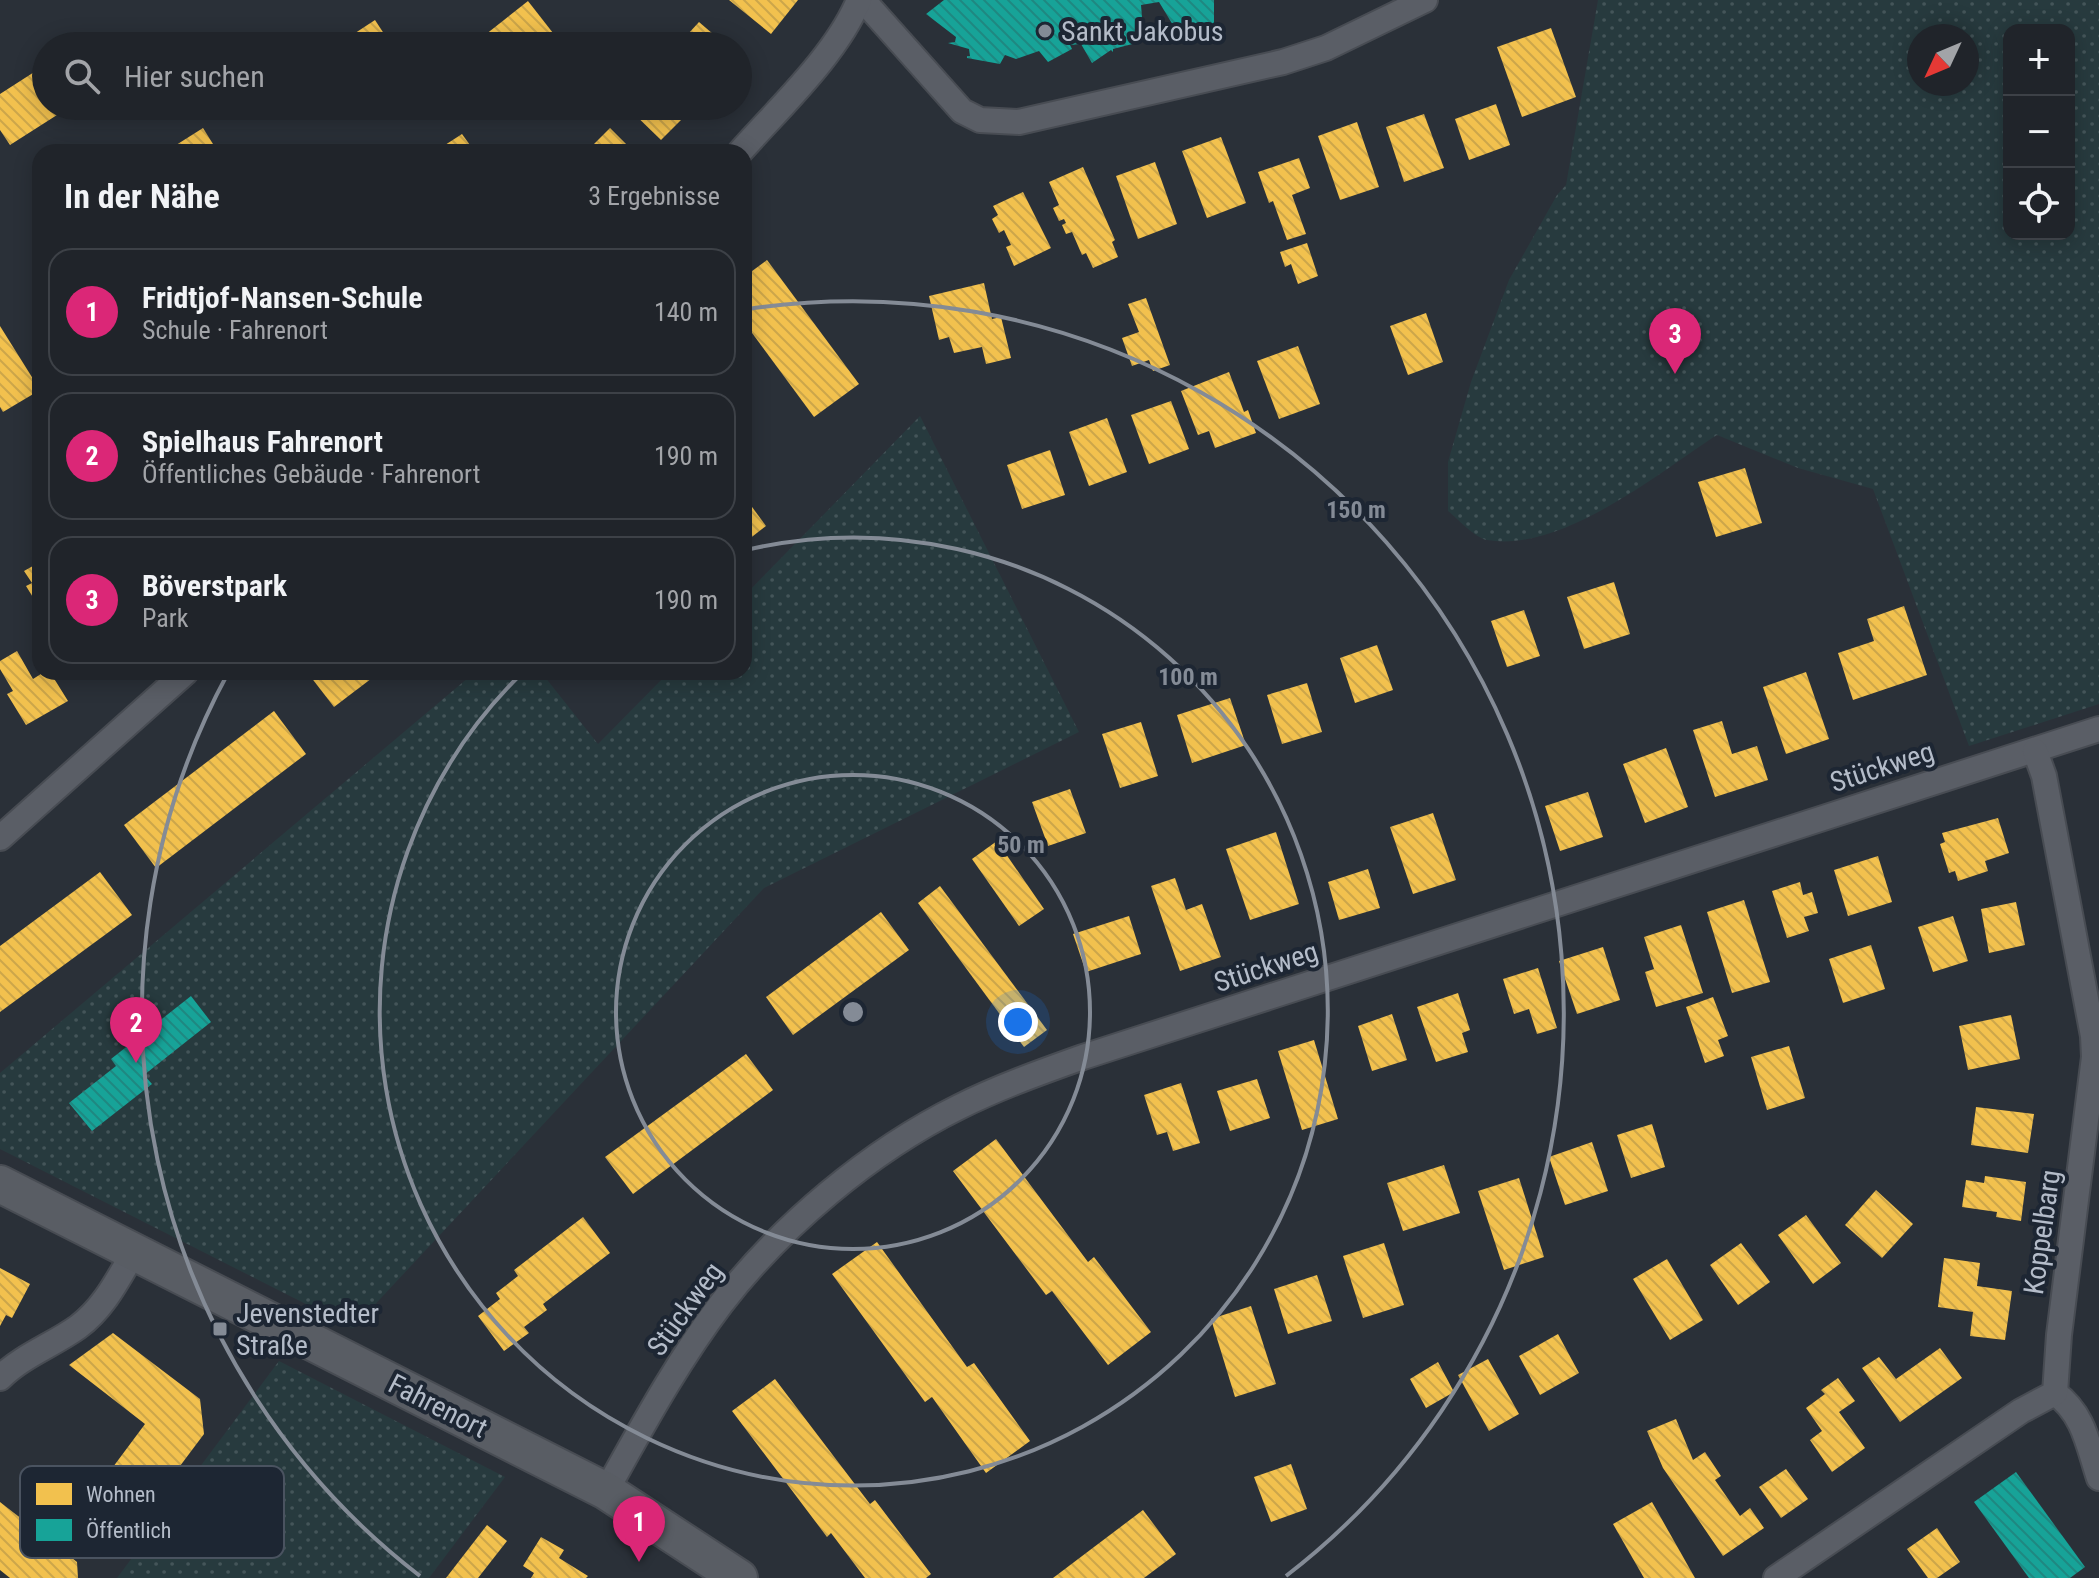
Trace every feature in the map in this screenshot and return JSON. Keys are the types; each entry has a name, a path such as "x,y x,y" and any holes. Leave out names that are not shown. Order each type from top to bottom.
{"street":[{"path":"747,144 831,49 850,23 861,0 962,111 980,120 999,123 1073,111 1283,62 1340,41 1425,0"},
{"path":"0,838 177,680"},
{"name":"Stückweg","path":"606,1491 674,1373 722,1303 779,1240 858,1170 957,1108 1083,1057 2099,729"},
{"name":"Koppelbarg","path":"2035,751 2044,776 2093,1036 2094,1057 2059,1335 2055,1393"},
{"name":"Fahrenort","path":"0,1184 606,1491 739,1578"},
{"path":"0,1378 13,1365 80,1326 95,1312 134,1252"},
{"path":"1776,1578 2021,1411 2055,1393 2070,1404 2079,1419 2099,1478"}],"green space":[{"path":"1598,0 2099,0 2099,704 1969,746 1873,489 1798,468 1717,435 1608,507 1546,534 1516,541 1482,539 1448,511 1448,462 1471,382 1509,280 1557,195 1566,185"},
{"path":"920,416 1079,732 764,888 353,1328 0,1149 0,1073 466,680 547,680 598,744 661,680 752,680 752,588"},
{"path":"279,1361 505,1477 429,1578 117,1578 132,1558 284,1558 284,1466 201,1466"}],"building: Wohnen":[{"path":"729,0 798,0 771,34"},
{"path":"528,1 552,32 489,32"},
{"path":"375,20 383,32 357,32"},
{"path":"699,22 711,32 690,32"},
{"path":"1551,28 1576,97 1522,117 1497,47"},
{"path":"32,73 32,120 49,120 10,145 0,130 0,94"},
{"path":"1496,104 1510,145 1469,160 1455,119"},
{"path":"1424,114 1444,168 1404,182 1386,127"},
{"path":"640,120 681,120 661,140"},
{"path":"1357,122 1379,187 1340,200 1318,136"},
{"path":"203,128 213,144 178,144"},
{"path":"610,128 626,144 594,144"},
{"path":"462,134 469,144 447,144"},
{"path":"1221,137 1246,203 1207,218 1182,151"},
{"path":"1299,158 1310,188 1292,195 1306,234 1287,240 1273,201 1269,203 1258,172"},
{"path":"1155,162 1177,224 1138,239 1116,176"},
{"path":"1083,167 1115,240 1112,242 1118,257 1093,268 1086,253 1082,255 1072,232 1066,234 1062,225 1066,223 1064,219 1059,221 1053,208 1059,205 1049,182"},
{"path":"1023,192 1051,248 1014,266 1006,247 1011,245 1004,230 999,233 992,219 998,215 993,206"},
{"path":"1307,243 1318,276 1298,284 1291,264 1285,267 1280,252"},
{"path":"767,260 859,384 814,417 752,333 752,271"},
{"path":"984,283 992,319 1001,317 1011,358 986,364 982,347 954,353 949,337 939,340 929,296"},
{"path":"1146,298 1170,365 1153,371 1149,360 1132,366 1122,338 1139,332 1128,304"},
{"path":"1426,313 1443,362 1408,375 1390,326"},
{"path":"0,326 32,377 32,395 3,412 0,407"},
{"path":"1298,346 1320,404 1279,419 1257,361"},
{"path":"1229,372 1244,412 1248,410 1256,433 1215,448 1209,431 1198,435 1181,391"},
{"path":"1171,401 1189,449 1149,464 1131,415"},
{"path":"1107,418 1127,472 1089,486 1069,432"},
{"path":"1050,450 1065,495 1022,509 1007,465"},
{"path":"1745,468 1762,523 1716,537 1698,482"},
{"path":"752,507 766,526 752,537"},
{"path":"32,566 32,583 24,571"},
{"path":"1614,582 1630,634 1584,649 1567,597"},
{"path":"1904,606 1927,675 1853,700 1838,653 1874,641 1867,619"},
{"path":"1524,610 1540,656 1507,667 1491,621"},
{"path":"1377,645 1393,690 1355,703 1340,658"},
{"path":"17,651 32,680 55,680 68,701 26,725 7,694 13,691 0,669 0,661"},
{"path":"1806,672 1829,739 1786,754 1763,687"},
{"path":"313,680 369,680 334,707"},
{"path":"1307,683 1322,732 1282,744 1267,695"},
{"path":"1230,698 1246,745 1192,763 1177,715"},
{"path":"274,711 306,754 156,868 124,825"},
{"path":"1722,721 1732,754 1757,746 1768,780 1715,797 1693,730"},
{"path":"1141,722 1158,776 1120,788 1102,734"},
{"path":"1666,748 1688,807 1645,823 1623,764"},
{"path":"1070,789 1086,833 1048,846 1032,802"},
{"path":"1588,792 1603,837 1560,851 1545,806"},
{"path":"1433,813 1456,880 1413,894 1390,827"},
{"path":"1998,818 2009,853 1985,861 1988,871 1958,881 1955,871 1949,873 1940,844 1945,842 1942,833"},
{"path":"1276,832 1299,904 1250,920 1226,849"},
{"path":"997,841 1044,909 1019,926 972,859"},
{"path":"1878,856 1892,902 1848,916 1834,870"},
{"path":"1368,869 1380,908 1339,920 1328,882"},
{"path":"100,872 132,915 0,1012 0,946"},
{"path":"1175,878 1186,910 1202,904 1221,957 1180,971 1151,886"},
{"path":"1800,882 1803,895 1812,892 1818,913 1804,917 1809,931 1787,938 1772,891"},
{"path":"940,886 1047,1030 1024,1047 918,903"},
{"path":"1744,900 1770,982 1732,993 1707,912"},
{"path":"2016,902 2025,945 1989,953 1981,909"},
{"path":"881,912 909,950 793,1035 766,997"},
{"path":"1129,916 1141,954 1086,972 1073,934"},
{"path":"1953,916 1968,961 1933,972 1918,927"},
{"path":"1681,925 1703,993 1656,1007 1645,972 1654,969 1644,937"},
{"path":"1871,945 1885,989 1843,1003 1829,959"},
{"path":"1603,947 1620,1000 1577,1014 1559,961"},
{"path":"1538,968 1557,1028 1537,1034 1529,1009 1514,1014 1503,979"},
{"path":"1458,993 1470,1030 1462,1033 1468,1052 1436,1062 1417,1007"},
{"path":"1713,997 1728,1036 1718,1040 1724,1056 1705,1063 1686,1007"},
{"path":"1392,1014 1407,1060 1372,1071 1358,1026"},
{"path":"2011,1015 2020,1059 1968,1070 1959,1026"},
{"path":"1314,1040 1338,1119 1302,1130 1278,1051"},
{"path":"1789,1046 1805,1098 1767,1110 1751,1057"},
{"path":"746,1054 773,1090 633,1194 605,1157"},
{"path":"1257,1079 1270,1118 1230,1131 1217,1091"},
{"path":"1181,1083 1200,1143 1173,1151 1167,1132 1157,1135 1144,1095"},
{"path":"1976,1107 2034,1114 2028,1153 1971,1145"},
{"path":"1652,1124 1665,1167 1631,1178 1617,1135"},
{"path":"996,1139 1088,1262 1094,1257 1151,1332 1108,1365 1052,1291 1046,1295 953,1171"},
{"path":"1592,1142 1608,1191 1565,1205 1549,1157"},
{"path":"1444,1165 1460,1213 1403,1231 1387,1183"},
{"path":"1985,1176 2026,1182 2021,1221 1996,1217 1997,1212 1962,1207 1966,1180 1984,1183"},
{"path":"1519,1178 1544,1257 1504,1270 1478,1191"},
{"path":"1876,1190 1913,1224 1882,1258 1845,1225"},
{"path":"1806,1215 1841,1263 1813,1284 1778,1235"},
{"path":"583,1217 610,1253 543,1304 547,1310 524,1327 529,1333 504,1351 478,1316 500,1299 496,1293 518,1276 514,1270"},
{"path":"877,1242 967,1367 974,1363 1030,1441 986,1473 932,1397 925,1402 832,1274"},
{"path":"1384,1243 1404,1305 1363,1318 1343,1256"},
{"path":"1741,1243 1770,1282 1738,1305 1710,1265"},
{"path":"1944,1258 1980,1263 1977,1286 2012,1291 2005,1340 1970,1336 1973,1312 1938,1307"},
{"path":"1667,1259 1703,1320 1670,1340 1633,1279"},
{"path":"0,1268 30,1284 12,1318 6,1315 0,1326"},
{"path":"1317,1275 1332,1321 1288,1334 1274,1289"},
{"path":"1251,1306 1276,1384 1235,1397 1211,1319"},
{"path":"113,1333 200,1399 204,1434 180,1466 114,1466 145,1424 69,1365"},
{"path":"1558,1334 1579,1373 1540,1395 1519,1356"},
{"path":"1940,1348 1962,1378 1900,1422 1862,1368 1879,1357 1896,1379"},
{"path":"1488,1359 1519,1414 1489,1431 1458,1375"},
{"path":"1438,1362 1454,1392 1426,1408 1410,1379"},
{"path":"1838,1378 1855,1401 1839,1412 1865,1448 1832,1472 1810,1440 1822,1431 1806,1408 1825,1394 1821,1390"},
{"path":"775,1379 870,1504 875,1500 931,1574 926,1578 865,1578 831,1533 827,1537 732,1411"},
{"path":"1676,1419 1693,1460 1705,1452 1721,1476 1715,1480 1740,1516 1750,1508 1764,1528 1723,1556 1663,1468 1647,1431"},
{"path":"1291,1464 1307,1509 1271,1522 1254,1477"},
{"path":"1786,1469 1808,1499 1781,1518 1759,1487"},
{"path":"0,1502 20,1518 20,1558 72,1558 77,1562 78,1578 10,1578 0,1570"},
{"path":"1652,1502 1695,1578 1644,1578 1613,1524"},
{"path":"1143,1510 1176,1554 1144,1578 1053,1578"},
{"path":"487,1525 507,1541 478,1578 446,1578"},
{"path":"1937,1528 1960,1562 1937,1578 1928,1578 1907,1549"},
{"path":"541,1537 564,1550 559,1558 588,1576 531,1578 534,1573 523,1566"}],"building: Öffentlich":[{"name":"Sankt Jakobus","path":"944,0 1214,0 1214,26 1179,35 1159,2 1141,5 1144,41 1113,49 1113,52 1111,50 1092,63 1081,44 1070,45 1072,49 1048,62 1039,51 1016,59 1005,55 1000,64 967,58 970,56 969,49 948,43 955,42 956,37 926,14"},
{"path":"191,996 211,1022 144,1075 152,1084 92,1131 69,1103 116,1066 111,1059"},
{"path":"2016,1472 2085,1567 2070,1578 2029,1578 1974,1502"}],"place":[{"name":"Sankt Jakobus","path":"1045,31"},
{"name":"Böverstpark","path":"1675,374"},
{"name":"Spielhaus Fahrenort","path":"136,1063"},
{"name":"Jevenstedter Straße","path":"220,1329"},
{"name":"Fridtjof-Nansen-Schule","path":"639,1562"}]}
